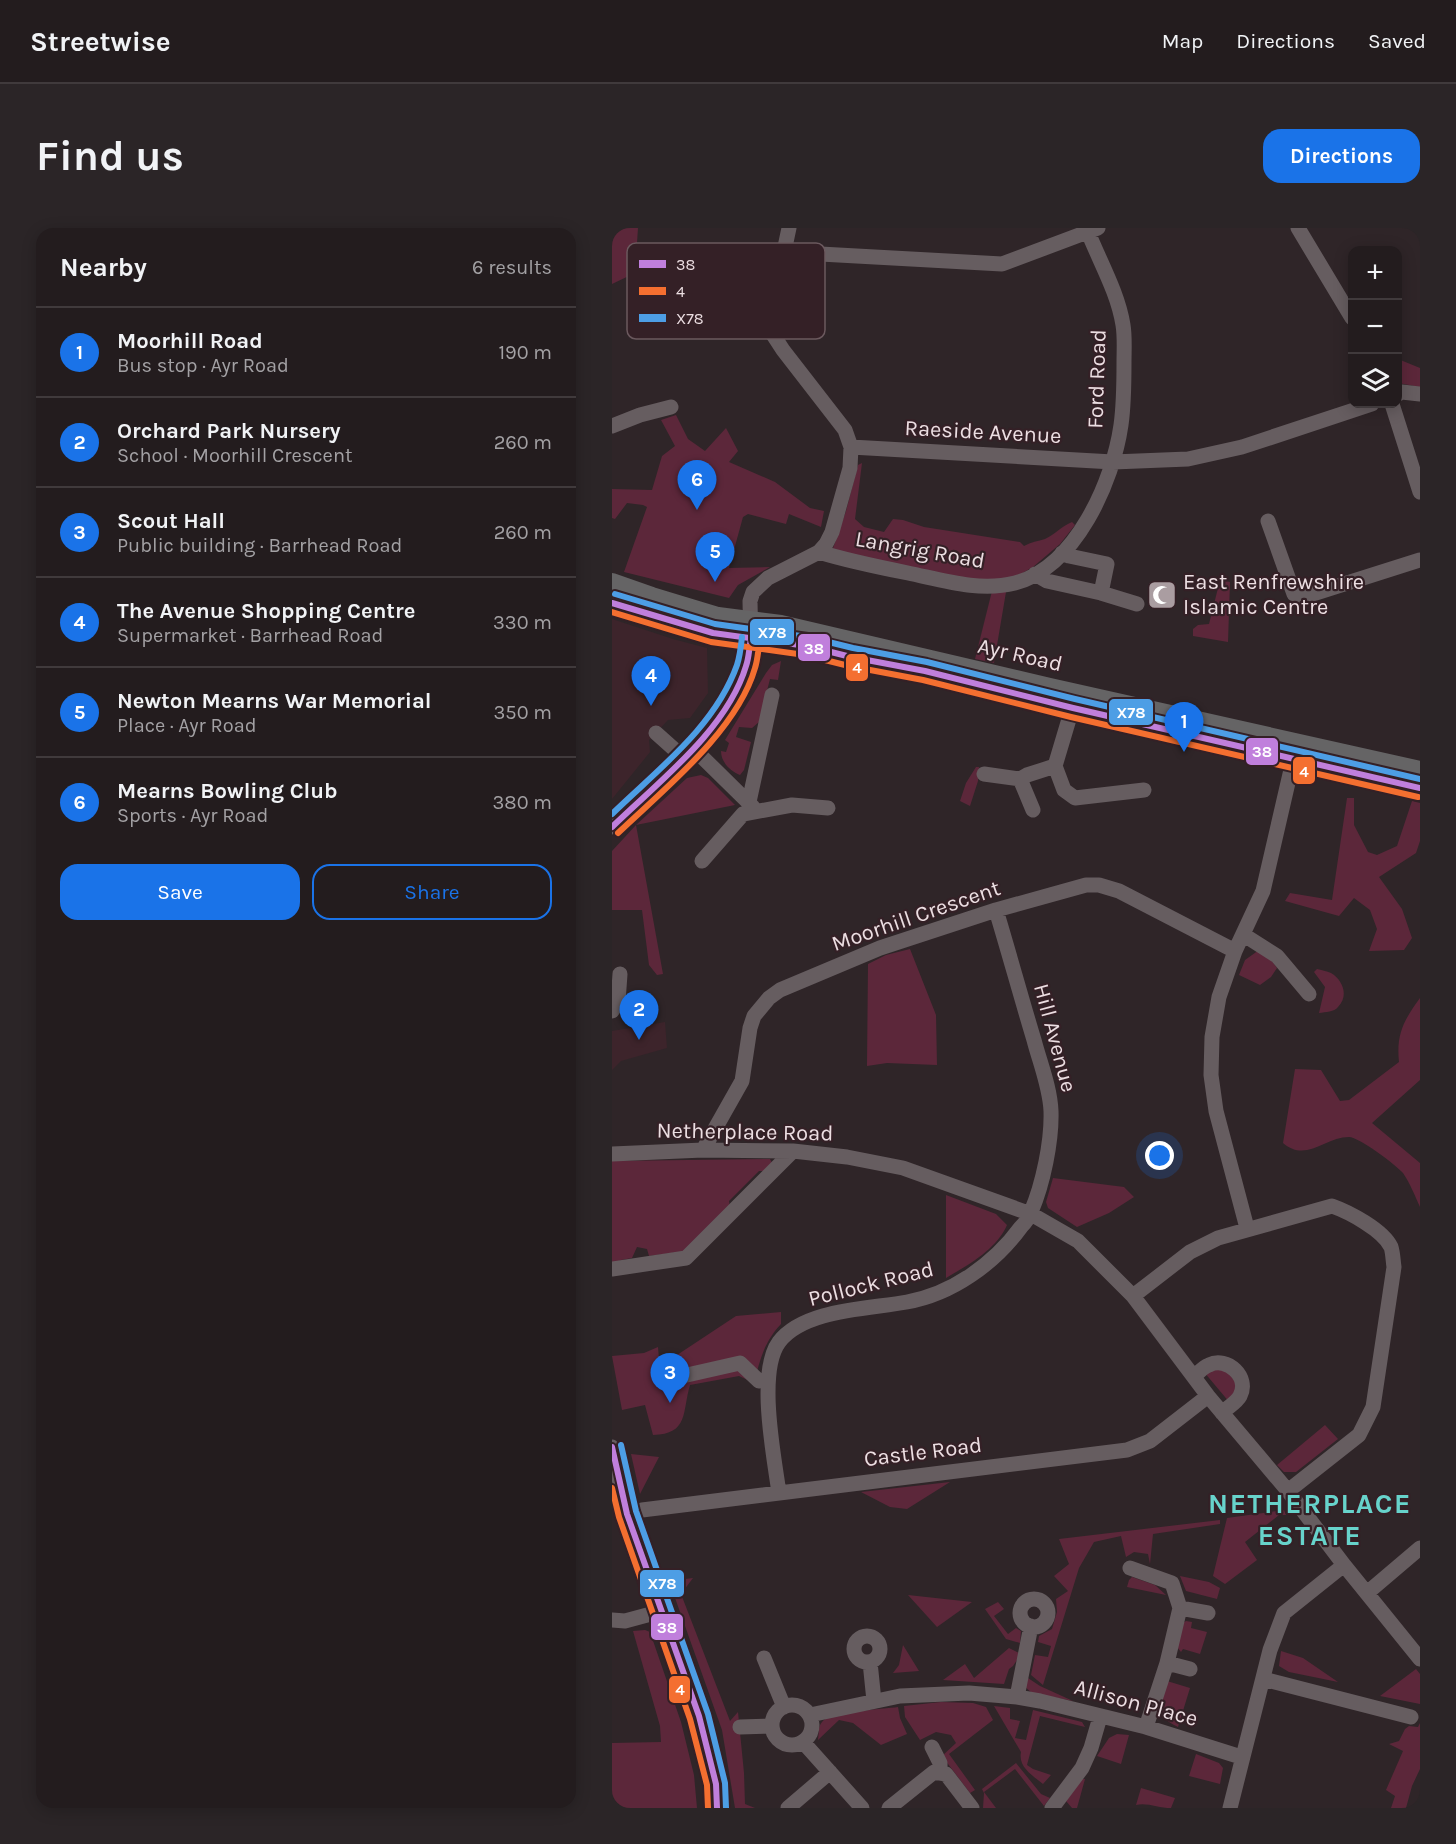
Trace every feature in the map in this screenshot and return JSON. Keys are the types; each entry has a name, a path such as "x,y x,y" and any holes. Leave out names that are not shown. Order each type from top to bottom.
{"main road":[{"name":"Ayr Road","path":"612,582 718,616 780,624 1075,701"},
{"name":"Ayr Road","path":"612,603 713,633 807,646 851,657 1075,701 1295,750 1420,770"},
{"name":"Ayr Road","path":"1295,750 1420,788"}],"street":[{"path":"786,243 789,228"},
{"path":"1298,228 1348,310"},
{"path":"825,254 1002,264 1093,230"},
{"name":"Ford Road","path":"1093,230 1123,326 1124,395 1113,462"},
{"path":"612,827 689,753 734,695 748,662 751,639 750,600 758,585 819,552 832,532 850,468 851,447 844,430 776,339"},
{"path":"1402,392 1420,394"},
{"path":"612,426 640,415 671,407"},
{"path":"1113,462 1188,459 1215,454 1359,408"},
{"path":"1393,408 1417,473 1420,492"},
{"name":"Raeside Avenue","path":"851,447 1113,462"},
{"name":"Langrig Road","path":"819,552 845,560 969,586 1016,583 1047,568 1071,544 1095,507 1113,462"},
{"path":"1268,521 1294,594 1300,598 1420,560"},
{"path":"1062,553 1107,564 1101,593"},
{"path":"1035,574 1047,581 1137,604"},
{"path":"753,806 772,694"},
{"path":"1075,701 1055,766 1064,790 1075,798 1144,790"},
{"path":"656,733 689,753 753,806"},
{"path":"1247,1228 1216,1111 1210,1076 1212,1037 1219,997 1235,951 1263,891 1295,750"},
{"path":"984,774 1020,779 1055,766"},
{"path":"1020,779 1033,810"},
{"path":"702,861 738,818 753,806 792,805 828,808"},
{"name":"Moorhill Crescent","path":"703,1150 742,1081 750,1028 754,1016 769,998 780,990 880,948 996,910 1086,885 1099,885 1119,891 1235,951"},
{"name":"Hill Avenue","path":"996,910 1045,1078 1051,1110 1049,1150 1031,1214"},
{"path":"1244,935 1277,956 1309,994"},
{"path":"612,1011 618,1002 620,974"},
{"name":"Netherplace Road","path":"612,1154 703,1150 793,1151 846,1157 903,1168 1031,1214 1077,1241 1132,1296 1208,1396 1288,1491 1420,1659"},
{"path":"612,1269 686,1258 793,1151"},
{"path":"1132,1296 1190,1252 1218,1238 1332,1206 1347,1211 1377,1231 1391,1247 1394,1267 1373,1407 1359,1435 1288,1491"},
{"name":"Pollock Road","path":"779,1493 771,1434 768,1379 771,1359 780,1341 795,1328 823,1316 909,1302 943,1291 984,1267 1010,1243 1031,1214"},
{"path":"1194,1377 1209,1365 1223,1362 1233,1367 1240,1376 1240,1397 1222,1413"},
{"path":"687,1375 740,1363 759,1381 768,1379"},
{"name":"Castle Road","path":"627,1514 642,1510 1127,1450 1149,1441 1208,1396"},
{"path":"612,1447 627,1514 699,1716 716,1784 717,1808"},
{"path":"1367,1593 1420,1548"},
{"path":"1230,1808 1241,1757 1270,1650 1284,1613 1344,1565"},
{"path":"1130,1568 1172,1583 1180,1608 1167,1663 1146,1727"},
{"path":"1180,1608 1208,1613"},
{"path":"612,1620 625,1621 662,1611"},
{"path":"1017,1697 1031,1626"},
{"path":"764,1658 784,1707"},
{"path":"870,1662 874,1701"},
{"path":"1167,1663 1190,1669"},
{"path":"1263,1679 1411,1717"},
{"name":"Allison Place","path":"810,1715 900,1696 935,1693 1017,1697 1146,1727 1241,1757"},
{"path":"796,1706 810,1715 812,1727 803,1742 785,1744 776,1737 772,1726 775,1714 784,1707 796,1706"},
{"path":"1052,1808 1082,1768 1091,1748 1100,1717"},
{"path":"740,1727 772,1726"},
{"path":"803,1742 862,1808"},
{"path":"932,1748 940,1763 940,1773"},
{"path":"788,1808 830,1772"},
{"path":"889,1808 934,1772 946,1774 972,1808"}],"shaded area":[{"path":"612,228 638,228 637,243 627,243 627,277 612,284"},
{"path":"1402,361 1420,368 1420,387 1402,384"},
{"path":"676,415 688,439 705,451 726,428 738,451 729,462 775,482 810,508 824,511 821,527 789,514 786,524 748,514 743,517 729,568 770,567 738,585 729,598 624,572 647,507 627,503 615,519 612,518 612,489 652,490 662,456 675,446 661,420"},
{"path":"862,463 855,519 864,527 884,532 893,519 903,520 924,527 1020,542 1024,546 1045,539 1072,522 1075,525 1060,544 1033,567 1012,579 971,581 832,551 846,511 858,465"},
{"path":"1220,580 1230,582 1228,642 1193,636 1193,629 1198,625 1209,624"},
{"path":"992,591 1006,592 994,663 975,659"},
{"path":"612,619 707,648 708,693 690,718 668,720 649,740 650,752 612,799"},
{"path":"781,661 778,680 770,679 759,722 752,728 739,727 736,737 751,742 744,770 740,775 727,766 721,751 726,752 729,743 725,740 766,673 772,665"},
{"path":"976,767 979,767 978,781 970,806 960,801 966,783"},
{"path":"701,775 708,778 735,805 636,825 687,778"},
{"path":"1347,798 1354,798 1354,825 1368,852 1377,855 1397,846 1412,801 1420,803 1420,841 1416,853 1379,877 1402,909 1412,938 1404,950 1369,951 1377,929 1370,910 1354,898 1339,916 1285,901 1290,893 1332,900"},
{"path":"636,825 663,974 657,975 649,965 642,910 612,910 612,851"},
{"path":"910,949 936,1015 937,1065 887,1063 867,1066 868,964 886,955"},
{"path":"1259,950 1267,954 1277,968 1271,977 1260,985 1239,975 1245,960"},
{"path":"1317,969 1335,976 1343,989 1341,1003 1332,1011 1319,1013 1325,987 1314,972"},
{"path":"1420,998 1420,1080 1372,1123 1420,1163 1420,1207 1403,1173 1377,1152 1354,1138 1340,1138 1308,1150 1291,1148 1283,1143 1295,1069 1321,1070 1340,1101 1349,1100 1399,1062 1398,1052 1402,1028"},
{"path":"665,1022 667,1048 621,1061 612,1070 612,1031"},
{"path":"770,1159 772,1163 766,1171 759,1171 729,1201 730,1207 687,1251 649,1256 647,1249 637,1247 632,1258 612,1265 612,1161"},
{"path":"1053,1178 1124,1187 1134,1197 1109,1213 1077,1227 1048,1208 1046,1202"},
{"path":"946,1195 996,1214 1007,1225 989,1249 946,1278"},
{"path":"781,1312 781,1324 767,1345 754,1383 739,1376 690,1385 682,1420 673,1431 665,1434 653,1435 645,1405 622,1410 612,1356 644,1353 658,1347 659,1359 671,1359 736,1316"},
{"path":"1226,1368 1239,1388 1230,1403 1204,1372"},
{"path":"1325,1425 1338,1439 1296,1472 1284,1472 1277,1465"},
{"path":"631,1454 659,1457 640,1494"},
{"path":"950,1482 907,1509 890,1507 861,1492"},
{"path":"1284,1510 1286,1515 1279,1515 1245,1542 1257,1560 1225,1584 1213,1576 1227,1518"},
{"path":"1220,1520 1220,1524 1153,1534 1150,1564 1148,1554 1134,1552 1126,1557 1121,1536 1094,1542 1079,1568 1043,1685 1031,1675 1035,1655 1048,1657 1051,1646 1038,1642 1039,1636 1052,1629 1057,1612 1056,1599 1068,1591 1054,1576 1069,1564 1059,1539"},
{"path":"1180,1576 1209,1582 1220,1588 1217,1599 1186,1591"},
{"path":"1132,1577 1155,1585 1166,1595 1127,1587"},
{"path":"693,1578 681,1594 730,1721 738,1712 745,1804 755,1808 735,1808 722,1730 669,1581"},
{"path":"908,1595 972,1602 937,1627"},
{"path":"998,1602 1004,1609 994,1616 1008,1634 1016,1628 1021,1631 1020,1643 1006,1639 985,1609"},
{"path":"1192,1622 1191,1628 1207,1632 1200,1654 1183,1649 1181,1652 1177,1647 1183,1623"},
{"path":"633,1631 650,1632 681,1722 694,1775 697,1808 612,1808 612,1743 661,1742 660,1726"},
{"path":"903,1645 919,1671 893,1673 899,1665"},
{"path":"1009,1648 1021,1654 1009,1669 1004,1684 943,1680 965,1664 974,1678"},
{"path":"1281,1651 1303,1658 1338,1682 1289,1672 1279,1666"},
{"path":"1416,1669 1420,1674 1420,1704 1380,1696"},
{"path":"1025,1676 1040,1686 1073,1701 1032,1693 1024,1686"},
{"path":"1167,1681 1190,1688 1178,1727 1164,1718 1159,1709"},
{"path":"941,1702 973,1703 986,1707 993,1720 949,1754 975,1790 970,1793 942,1756 956,1743 951,1735 936,1732 920,1740 905,1717 904,1706"},
{"path":"994,1706 1010,1708 1010,1719 1020,1721 1015,1738 1026,1740 1033,1710 1082,1722 1085,1727 1040,1716 1027,1765 1051,1775 1043,1784 1024,1766 1021,1752"},
{"path":"898,1707 907,1734 881,1745 853,1723 839,1720 818,1740 820,1726 826,1719 845,1713"},
{"path":"1420,1723 1420,1769 1406,1808 1391,1808 1395,1796 1386,1790 1403,1751 1389,1744 1399,1741 1409,1726 1418,1727"},
{"path":"1117,1734 1129,1735 1121,1764 1097,1756 1109,1738"},
{"path":"1196,1754 1219,1763 1223,1768 1220,1784 1189,1776"},
{"path":"1016,1763 1041,1794 1050,1798 1044,1806 1015,1769 984,1792 996,1808 983,1808 982,1789"},
{"path":"1082,1779 1085,1779 1077,1808 1072,1808 1066,1801"},
{"path":"1141,1788 1175,1798 1171,1808 1136,1805"}],"transit line":[{"name":"X78","path":"615,594 715,624 808,637 927,662 1075,699 1420,779"},
{"name":"38","path":"612,603 713,633 807,646 925,671 1073,708 1420,788"},
{"name":"4","path":"612,612 711,642 805,655 923,680 1071,717 1418,797"},
{"name":"X78","path":"612,814 666,764 700,728 715,708 737,665 742,637"},
{"name":"38","path":"612,827 689,754 724,712 737,689 746,666 751,639"},
{"name":"4","path":"618,833 677,778 716,736 746,691 757,661 760,641"},
{"name":"X78","path":"621,1445 636,1511 708,1714 725,1783 726,1808"},
{"name":"38","path":"612,1447 627,1514 699,1716 716,1784 717,1808"},
{"name":"4","path":"612,1488 619,1517 690,1719 707,1785 708,1808"}],"place":[{"name":"Mearns Bowling Club","path":"697,510"},
{"name":"Newton Mearns War Memorial","path":"715,582"},
{"name":"East Renfrewshire Islamic Centre","path":"1162,595"},
{"name":"The Avenue Shopping Centre","path":"651,706"},
{"name":"Moorhill Road","path":"1184,752"},
{"name":"Orchard Park Nursery","path":"639,1040"},
{"name":"Scout Hall","path":"670,1403"}],"district":[{"name":"NETHERPLACE ESTATE","path":"1310,1519"}]}
